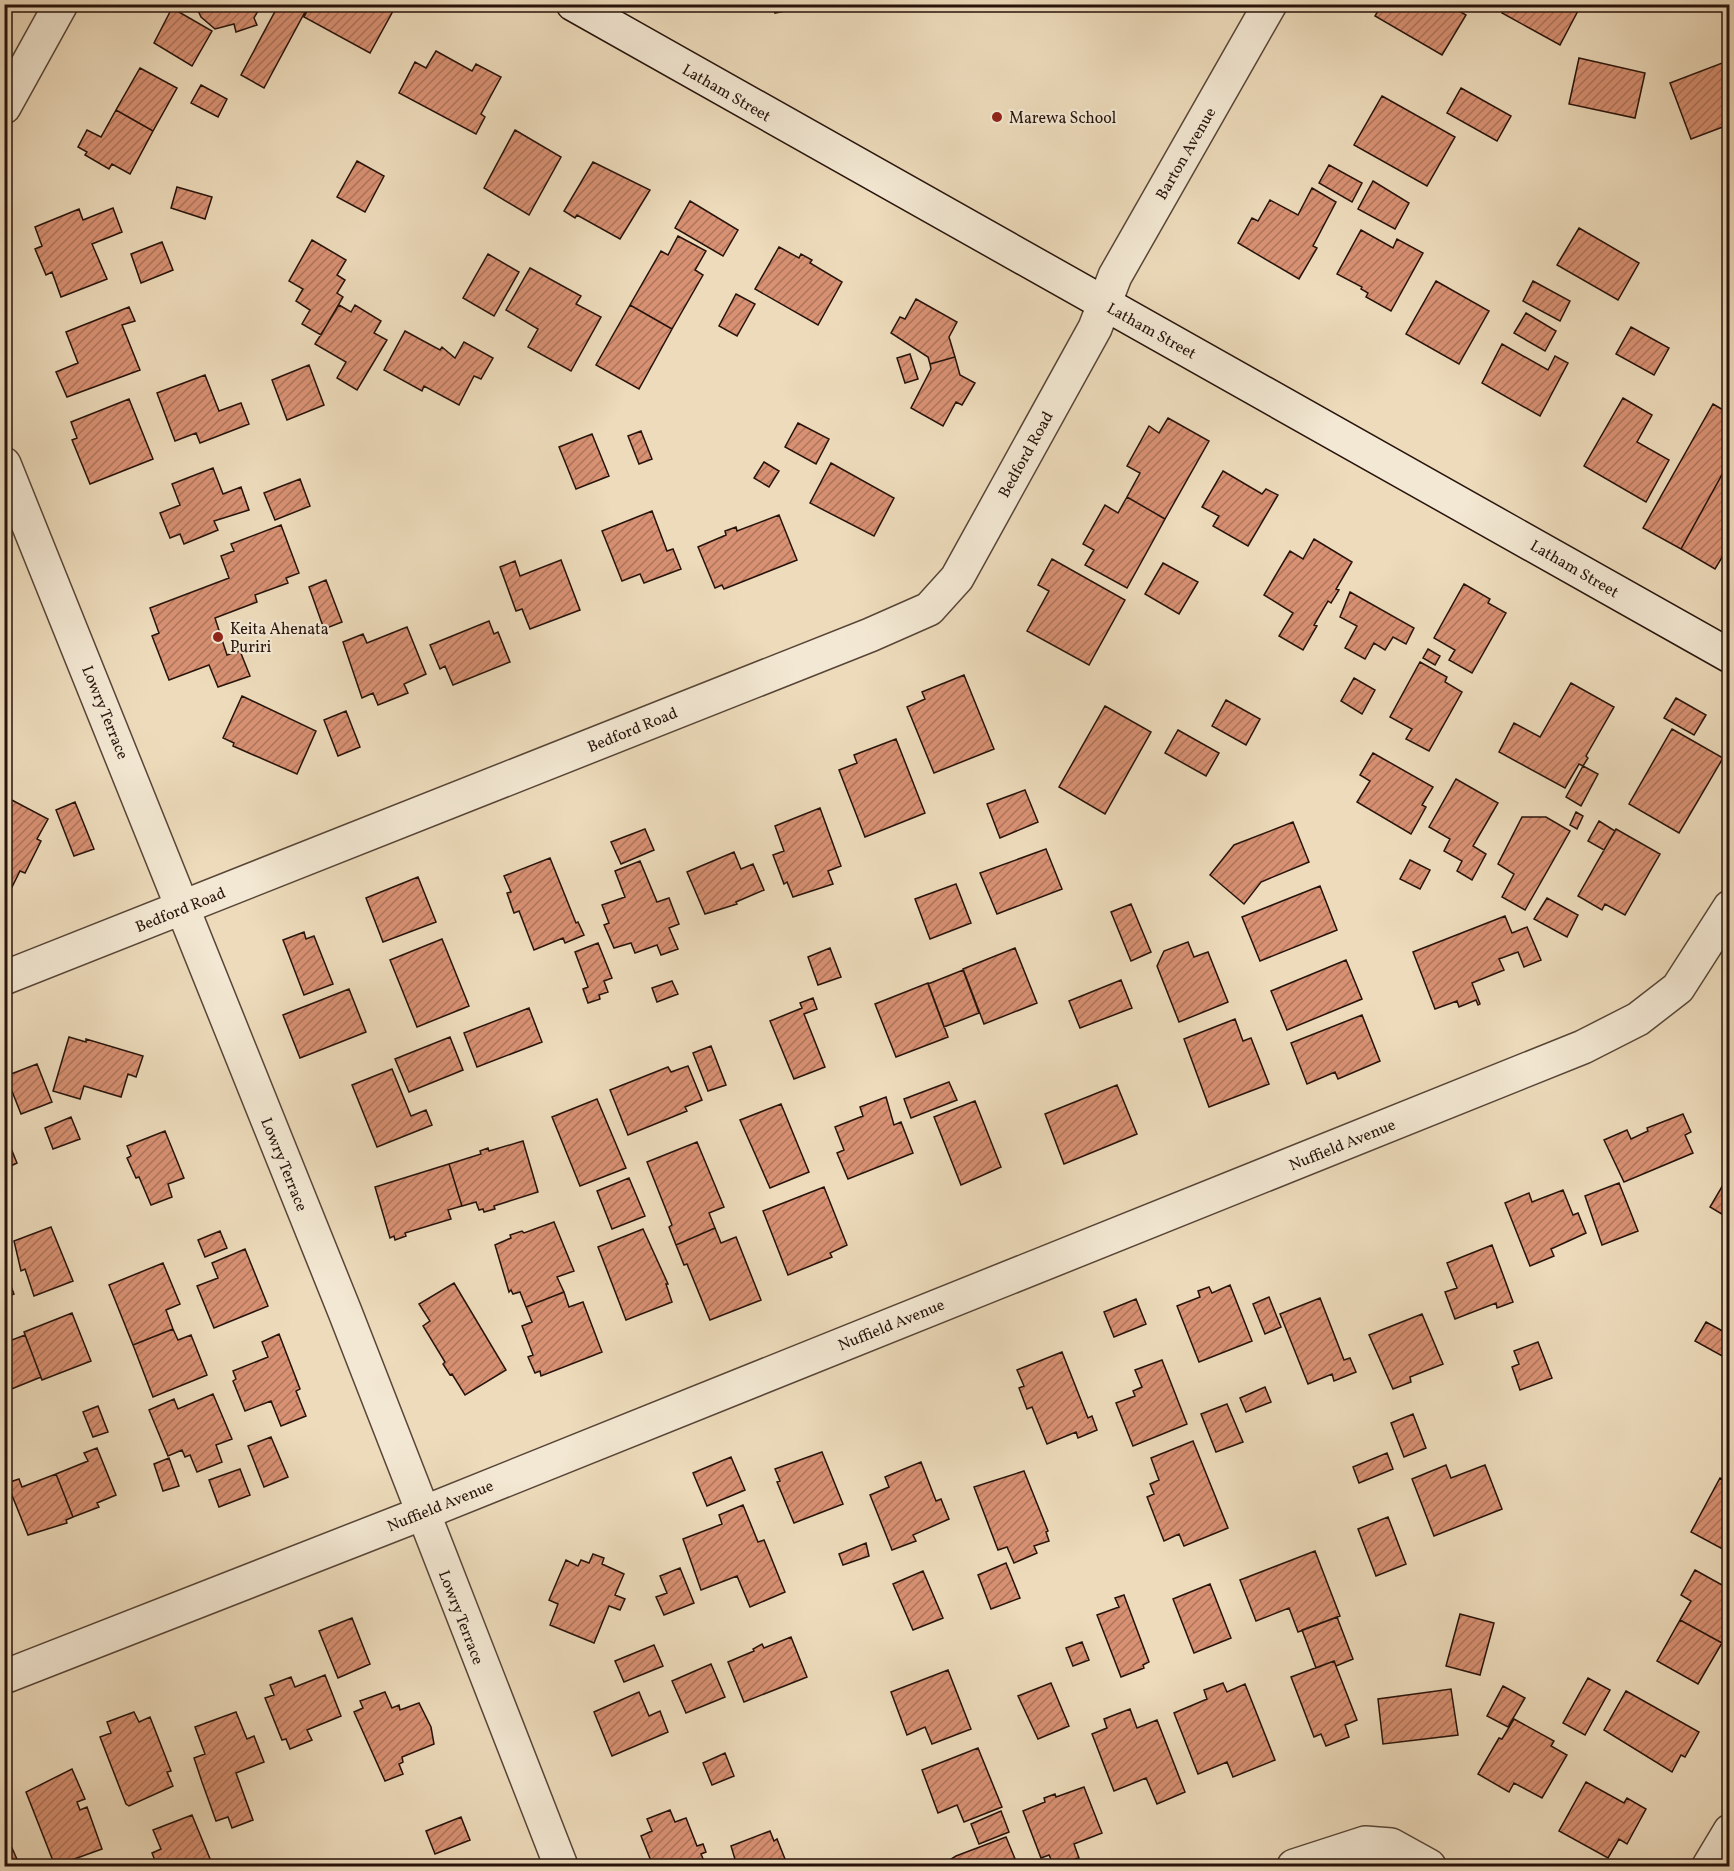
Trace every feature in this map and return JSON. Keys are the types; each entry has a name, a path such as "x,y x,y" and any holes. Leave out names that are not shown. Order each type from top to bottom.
{"street":[{"path":"4,107 62,4"},
{"name":"Latham Street","path":"573,4 1730,656"},
{"name":"Barton Avenue","path":"1105,303 1114,276 1270,4"},
{"name":"Bedford Road","path":"4,978 890,627 929,609 957,578 1095,328 1105,303"},
{"name":"Lowry Terrace","path":"4,464 174,881 182,908 561,1866"},
{"name":"Nuffield Avenue","path":"4,1677 423,1513 1583,1047 1638,1019 1678,988 1730,907"},
{"path":"1709,1866 1730,1831"},
{"path":"1293,1866 1365,1843 1390,1845 1429,1866"}],"building":[{"path":"195,4 262,4 254,18 257,25 236,32 234,24 215,29 201,17"},
{"path":"279,4 295,4 306,10 264,88 241,75"},
{"path":"311,4 382,4 393,11 370,53 304,17"},
{"path":"773,4 818,4 775,13"},
{"path":"1382,4 1447,4 1466,15 1442,55 1375,16"},
{"path":"1507,4 1576,4 1580,7 1560,45 1502,13"},
{"path":"172,8 212,31 192,66 154,43"},
{"path":"436,51 472,71 476,64 501,77 481,114 485,117 476,134 399,93 415,62 426,68"},
{"path":"1579,58 1645,73 1635,118 1569,104"},
{"path":"1730,60 1730,109 1723,111 1728,125 1691,139 1670,83"},
{"path":"140,68 177,88 153,131 116,110"},
{"path":"201,85 227,99 218,117 191,103"},
{"path":"1461,88 1511,116 1497,141 1447,113"},
{"path":"1382,96 1455,137 1427,186 1354,145"},
{"path":"116,110 153,131 130,174 112,164 109,169 85,155 87,152 78,147 87,130 101,137"},
{"path":"515,130 561,157 529,215 484,188"},
{"path":"357,161 384,176 365,212 337,197"},
{"path":"593,162 650,190 620,239 577,215 575,218 564,211"},
{"path":"1329,165 1362,183 1352,202 1319,183"},
{"path":"1373,181 1409,203 1395,229 1358,209"},
{"path":"177,187 212,197 205,219 171,208"},
{"path":"1312,188 1336,202 1313,246 1317,248 1299,279 1238,243 1252,218 1258,221 1270,200 1298,215"},
{"path":"690,201 738,230 723,256 675,228"},
{"path":"113,208 122,232 92,244 107,279 61,297 52,272 46,275 35,249 42,246 35,227 79,209 83,220"},
{"path":"1579,228 1639,263 1618,300 1557,265"},
{"path":"1361,230 1393,248 1397,239 1423,253 1391,311 1366,297 1368,293 1361,289 1362,287 1337,274"},
{"path":"678,236 706,251 695,270 703,275 672,329 630,305 661,251 668,255"},
{"path":"312,240 346,260 337,275 345,280 337,293 343,297 321,335 302,324 310,310 296,301 303,289 289,281"},
{"path":"162,242 173,270 141,283 131,254"},
{"path":"779,247 799,258 801,254 812,260 810,263 842,282 818,325 755,289"},
{"path":"488,254 519,272 494,316 463,298"},
{"path":"530,268 581,296 576,304 601,317 571,371 528,347 538,329 506,310"},
{"path":"1436,281 1489,311 1459,364 1406,334"},
{"path":"1533,281 1570,301 1560,321 1523,301"},
{"path":"736,294 755,304 737,336 719,326"},
{"path":"916,299 957,322 949,337 955,357 930,364 928,357 891,333 900,317 905,319"},
{"path":"339,305 351,312 355,305 381,321 374,333 387,340 357,390 337,378 346,362 315,344"},
{"path":"630,305 672,329 639,389 596,365"},
{"path":"129,307 135,321 122,325 140,370 67,397 56,372 78,363 66,332"},
{"path":"1526,313 1556,331 1545,351 1514,333"},
{"path":"1631,327 1669,348 1654,375 1616,354"},
{"path":"405,331 440,350 442,347 455,358 464,342 493,358 481,379 474,376 459,405 424,386 422,391 384,370"},
{"path":"1502,344 1548,370 1555,356 1568,363 1540,416 1482,383"},
{"path":"910,354 918,379 905,383 897,358"},
{"path":"955,357 960,375 975,383 962,405 956,402 943,426 911,408 931,369 930,364"},
{"path":"309,365 324,405 287,420 272,380"},
{"path":"205,375 219,411 241,403 249,424 200,443 196,433 175,441 157,393"},
{"path":"1623,398 1652,415 1637,442 1669,460 1646,502 1584,466"},
{"path":"129,399 153,459 90,484 72,440 77,438 71,422"},
{"path":"1713,404 1730,414 1730,460 1681,549 1643,528"},
{"path":"1168,418 1209,441 1165,519 1127,497 1140,473 1127,466 1149,426 1159,433"},
{"path":"798,423 829,439 816,464 785,447"},
{"path":"641,431 652,459 639,464 628,436"},
{"path":"592,434 609,476 576,489 559,447"},
{"path":"1730,460 1730,544 1715,569 1681,549"},
{"path":"764,462 779,471 769,487 754,478"},
{"path":"831,463 894,498 874,536 810,503"},
{"path":"213,468 223,494 241,487 249,510 214,521 218,530 184,544 180,534 170,538 160,513 180,505 172,484"},
{"path":"1223,471 1262,494 1266,489 1278,495 1248,546 1213,526 1219,516 1202,507"},
{"path":"300,479 310,506 275,520 264,493"},
{"path":"1127,497 1165,519 1127,588 1085,565 1094,550 1083,544 1105,505 1118,513"},
{"path":"652,511 667,551 673,549 681,569 644,583 640,574 622,581 602,531"},
{"path":"779,515 797,560 724,589 722,585 715,588 698,547 726,535 725,531 736,527 737,531"},
{"path":"281,525 299,573 286,578 288,583 255,595 257,602 215,618 227,655 240,651 250,676 218,687 209,665 169,680 152,636 159,633 150,608 229,578 221,556 234,551 231,544"},
{"path":"1314,539 1352,562 1336,589 1339,590 1331,603 1328,601 1314,625 1317,626 1303,650 1279,636 1293,613 1264,595 1290,551 1303,559"},
{"path":"1052,559 1125,600 1089,665 1027,631 1049,591 1038,585"},
{"path":"561,560 580,610 530,629 522,609 516,611 500,567 515,561 520,576"},
{"path":"1163,563 1198,582 1179,614 1145,594"},
{"path":"326,580 342,622 324,629 309,587"},
{"path":"1464,584 1490,599 1488,603 1506,613 1472,673 1449,660 1455,650 1434,638"},
{"path":"1350,592 1414,628 1406,644 1393,637 1385,650 1374,643 1365,659 1345,648 1357,626 1340,617"},
{"path":"489,621 494,634 498,632 510,662 453,685 445,666 440,669 430,645"},
{"path":"407,627 426,674 404,684 408,693 378,705 373,693 362,698 343,642 363,634 367,643"},
{"path":"1428,649 1440,656 1435,665 1423,658"},
{"path":"1420,662 1447,677 1445,682 1462,692 1429,751 1406,739 1412,729 1390,717"},
{"path":"964,675 994,749 934,773 907,707 925,699 922,692"},
{"path":"1354,678 1375,690 1362,714 1341,701"},
{"path":"1571,683 1614,707 1586,756 1588,758 1583,766 1579,764 1565,788 1499,752 1514,723 1540,737"},
{"path":"242,696 316,731 297,774 233,746 234,743 223,738"},
{"path":"1676,698 1706,715 1694,735 1664,718"},
{"path":"1226,700 1260,719 1246,745 1212,726"},
{"path":"1105,706 1151,732 1105,814 1059,787"},
{"path":"346,711 360,747 338,756 324,720"},
{"path":"1672,729 1723,758 1679,833 1629,804"},
{"path":"1178,730 1219,753 1206,776 1165,753"},
{"path":"896,739 925,813 865,837 839,770 857,763 854,755"},
{"path":"1373,753 1433,787 1422,805 1426,807 1411,834 1357,802 1370,781 1360,775"},
{"path":"1583,766 1598,774 1581,806 1566,797"},
{"path":"1456,779 1498,803 1473,846 1486,854 1472,880 1457,871 1462,861 1444,851 1450,839 1429,827"},
{"path":"1025,790 1038,822 1000,838 987,804"},
{"path":"8,798 48,819 37,839 41,841 25,873 20,871 10,891 4,889 4,805"},
{"path":"75,802 94,849 74,856 56,810"},
{"path":"820,808 841,866 828,871 833,884 793,897 787,882 784,884 773,855 784,851 775,826"},
{"path":"1576,812 1583,816 1577,829 1570,825"},
{"path":"1522,817 1546,817 1570,831 1525,910 1502,897 1514,874 1498,864"},
{"path":"1599,821 1615,831 1604,850 1588,841"},
{"path":"1293,822 1309,862 1261,882 1244,904 1210,875 1234,845"},
{"path":"645,829 654,850 621,864 611,842"},
{"path":"1616,829 1660,854 1625,915 1605,904 1602,910 1578,896"},
{"path":"1046,849 1062,889 997,914 980,873"},
{"path":"734,852 741,869 753,864 764,890 736,902 737,904 705,914 687,872"},
{"path":"550,858 576,923 578,922 584,935 565,943 563,938 534,950 519,911 514,913 507,893 511,892 504,876"},
{"path":"1410,860 1430,870 1420,889 1400,879"},
{"path":"640,861 657,902 669,898 679,924 669,928 678,949 661,955 657,945 635,953 631,943 614,948 604,925 609,923 602,905 625,897 615,871"},
{"path":"418,877 436,922 383,942 366,898"},
{"path":"956,884 971,923 930,939 915,899"},
{"path":"1320,886 1337,930 1260,961 1242,917"},
{"path":"1547,898 1578,915 1567,937 1534,919"},
{"path":"1131,904 1151,952 1131,961 1111,912"},
{"path":"1505,916 1512,933 1527,927 1541,960 1524,967 1518,952 1499,959 1504,970 1472,983 1480,1004 1478,1005 1476,1000 1459,1007 1457,1001 1435,1009 1413,952"},
{"path":"304,932 306,939 314,936 333,984 304,995 283,940"},
{"path":"442,939 469,1006 417,1027 390,960"},
{"path":"1188,942 1194,957 1208,952 1228,1002 1179,1022 1157,966 1164,951"},
{"path":"598,943 612,978 604,981 608,992 599,995 600,999 588,1003 583,989 588,987 575,952"},
{"path":"830,948 841,977 818,985 808,957"},
{"path":"1015,948 1037,1003 984,1024 963,969"},
{"path":"1346,960 1362,999 1287,1030 1271,991"},
{"path":"963,970 979,1013 944,1027 928,984"},
{"path":"1121,980 1132,1008 1080,1028 1069,1001"},
{"path":"672,981 678,994 657,1002 652,988"},
{"path":"928,983 948,1037 896,1057 875,1004"},
{"path":"349,989 366,1032 300,1058 283,1015"},
{"path":"813,998 817,1009 804,1014 825,1067 794,1079 770,1021 802,1008 800,1003"},
{"path":"529,1008 542,1042 477,1067 464,1033"},
{"path":"1362,1015 1380,1061 1338,1079 1335,1072 1307,1084 1291,1043"},
{"path":"1235,1019 1243,1041 1251,1038 1269,1084 1209,1107 1184,1039"},
{"path":"69,1037 86,1042 86,1039 143,1056 136,1077 128,1074 121,1097 84,1086 80,1099 53,1091"},
{"path":"450,1037 463,1070 409,1092 395,1059"},
{"path":"711,1046 726,1085 708,1091 693,1053"},
{"path":"37,1064 52,1102 21,1114 6,1076"},
{"path":"688,1066 702,1100 685,1107 687,1111 628,1135 610,1090 668,1067 671,1072"},
{"path":"392,1069 411,1116 426,1110 432,1125 377,1147 352,1085"},
{"path":"949,1082 957,1100 911,1118 904,1099"},
{"path":"1117,1085 1137,1134 1064,1164 1045,1114"},
{"path":"886,1097 894,1125 901,1122 913,1153 848,1179 837,1153 844,1150 835,1127 863,1116 860,1107"},
{"path":"597,1099 626,1168 580,1186 552,1117"},
{"path":"975,1101 1001,1167 961,1185 934,1117"},
{"path":"781,1104 809,1172 770,1188 740,1120"},
{"path":"1683,1114 1691,1132 1685,1135 1693,1153 1624,1182 1604,1140 1627,1130 1631,1139 1648,1131 1647,1128"},
{"path":"71,1117 80,1139 53,1149 45,1128"},
{"path":"4,1131 17,1163 4,1169"},
{"path":"165,1131 184,1178 168,1184 172,1197 151,1205 139,1177 136,1178 127,1158 131,1156 127,1146"},
{"path":"523,1141 538,1192 494,1206 495,1209 484,1212 483,1209 479,1210 476,1202 462,1206 449,1164 481,1154 480,1151 488,1148 489,1151"},
{"path":"697,1142 724,1207 709,1213 715,1228 676,1245 669,1227 672,1225 647,1162"},
{"path":"449,1164 462,1206 448,1210 451,1219 405,1233 406,1236 395,1240 394,1236 390,1238 375,1187"},
{"path":"1730,1173 1730,1219 1710,1207"},
{"path":"629,1178 645,1216 612,1229 597,1191"},
{"path":"1619,1183 1638,1231 1602,1245 1585,1196"},
{"path":"824,1187 847,1245 830,1253 832,1257 788,1275 763,1211"},
{"path":"1563,1190 1573,1215 1578,1213 1586,1233 1551,1249 1554,1256 1530,1266 1505,1203 1529,1193 1532,1202"},
{"path":"554,1222 574,1271 557,1277 564,1292 526,1307 520,1292 513,1294 511,1290 509,1292 495,1245 511,1238 510,1235 522,1231 524,1233"},
{"path":"51,1227 73,1281 34,1296 25,1269 21,1271 14,1241"},
{"path":"715,1228 721,1243 736,1237 761,1300 710,1320 687,1264 684,1265 676,1245"},
{"path":"643,1229 668,1284 666,1284 672,1302 626,1320 598,1247"},
{"path":"220,1231 227,1248 205,1257 198,1240"},
{"path":"1492,1245 1513,1302 1497,1308 1496,1303 1455,1319 1445,1292 1457,1288 1447,1263"},
{"path":"245,1249 268,1306 214,1328 197,1286 218,1278 212,1263"},
{"path":"163,1263 180,1304 166,1310 173,1329 133,1345 109,1285"},
{"path":"4,1268 14,1294 4,1298"},
{"path":"454,1283 506,1370 465,1395 443,1364 445,1362 423,1326 430,1321 419,1304"},
{"path":"1230,1285 1252,1341 1199,1362 1177,1306 1200,1297 1198,1291 1209,1287 1212,1293"},
{"path":"564,1292 569,1307 583,1302 602,1352 541,1376 540,1371 535,1373 528,1357 533,1355 522,1326 532,1322 526,1307"},
{"path":"1269,1297 1281,1327 1265,1334 1253,1304"},
{"path":"1320,1298 1344,1360 1350,1358 1356,1372 1334,1381 1332,1374 1308,1384 1280,1314"},
{"path":"1136,1299 1146,1324 1114,1337 1104,1312"},
{"path":"72,1313 91,1361 42,1380 24,1332"},
{"path":"1422,1314 1443,1364 1410,1377 1411,1382 1393,1389 1369,1335"},
{"path":"1706,1322 1730,1335 1730,1346 1724,1357 1695,1341"},
{"path":"173,1329 178,1340 191,1335 207,1375 153,1397 133,1345"},
{"path":"279,1334 300,1389 296,1391 306,1416 281,1426 271,1401 245,1411 233,1381 236,1379 233,1371 268,1357 262,1342"},
{"path":"25,1335 41,1377 9,1390 4,1379 4,1343"},
{"path":"1538,1342 1552,1378 1520,1390 1512,1367 1519,1364 1514,1351"},
{"path":"1062,1352 1088,1418 1092,1416 1097,1430 1078,1438 1076,1432 1047,1444 1032,1407 1027,1409 1019,1388 1024,1386 1017,1370"},
{"path":"1162,1360 1187,1424 1133,1446 1116,1403 1135,1396 1133,1391 1142,1387 1135,1370"},
{"path":"1265,1387 1271,1402 1246,1412 1240,1398"},
{"path":"213,1394 232,1439 216,1445 222,1462 197,1472 190,1455 185,1457 182,1450 168,1456 149,1410 174,1399 178,1409"},
{"path":"1227,1404 1243,1442 1216,1452 1201,1414"},
{"path":"98,1406 108,1432 93,1437 83,1412"},
{"path":"1413,1414 1426,1448 1404,1457 1391,1423"},
{"path":"271,1437 288,1477 264,1487 248,1446"},
{"path":"1193,1441 1228,1528 1184,1546 1179,1534 1164,1541 1147,1497 1154,1494 1150,1484 1159,1480 1151,1458"},
{"path":"97,1448 116,1495 97,1503 99,1507 73,1517 56,1474 88,1461 84,1453"},
{"path":"822,1452 843,1504 794,1523 777,1482 780,1481 775,1469"},
{"path":"1387,1453 1393,1469 1359,1483 1353,1467"},
{"path":"731,1457 745,1490 707,1506 693,1473"},
{"path":"169,1458 179,1486 163,1491 154,1464"},
{"path":"921,1462 936,1501 941,1499 949,1519 913,1535 916,1541 892,1550 870,1495 889,1487 885,1477"},
{"path":"1446,1465 1451,1478 1485,1465 1502,1509 1434,1536 1412,1479"},
{"path":"240,1469 250,1495 219,1507 209,1480"},
{"path":"1024,1471 1048,1531 1046,1532 1049,1541 1034,1546 1037,1553 1014,1563 1007,1547 998,1550 974,1487"},
{"path":"56,1474 73,1517 66,1520 67,1523 28,1535 7,1483 19,1479 22,1487"},
{"path":"1720,1478 1730,1483 1730,1553 1691,1532"},
{"path":"743,1505 758,1542 764,1540 785,1592 750,1607 737,1576 701,1590 683,1539 722,1524 719,1515"},
{"path":"1388,1517 1406,1564 1376,1576 1358,1529"},
{"path":"866,1543 869,1556 843,1565 839,1554"},
{"path":"1315,1551 1340,1616 1298,1632 1289,1608 1256,1621 1240,1580"},
{"path":"593,1554 604,1558 602,1564 624,1574 615,1595 625,1599 620,1610 609,1606 594,1643 550,1625 558,1604 549,1600 566,1560 578,1566 581,1560 589,1563"},
{"path":"1006,1563 1020,1598 991,1609 978,1575"},
{"path":"680,1568 694,1603 664,1615 656,1597 667,1593 660,1576"},
{"path":"1695,1570 1722,1585 1725,1581 1730,1584 1730,1629 1722,1643 1680,1620 1691,1601 1681,1595"},
{"path":"923,1571 943,1618 913,1630 893,1584"},
{"path":"1210,1584 1231,1638 1194,1653 1173,1599"},
{"path":"1124,1595 1149,1662 1143,1665 1144,1668 1121,1677 1097,1615 1119,1607 1115,1598"},
{"path":"1460,1614 1494,1623 1480,1675 1446,1666"},
{"path":"1337,1617 1353,1659 1336,1666 1334,1661 1316,1668 1302,1630"},
{"path":"352,1618 370,1664 338,1678 319,1631"},
{"path":"1680,1620 1722,1643 1698,1684 1657,1661"},
{"path":"791,1637 807,1677 744,1702 728,1662 754,1651 753,1649 762,1644 764,1648"},
{"path":"1082,1642 1089,1660 1073,1666 1066,1648"},
{"path":"654,1645 663,1666 624,1682 615,1661"},
{"path":"1334,1661 1357,1720 1345,1725 1349,1737 1326,1746 1321,1734 1314,1737 1291,1677"},
{"path":"711,1664 725,1697 686,1713 672,1681"},
{"path":"948,1670 971,1729 932,1744 925,1727 907,1735 891,1692"},
{"path":"325,1675 341,1716 307,1730 312,1740 290,1749 286,1739 282,1740 265,1698 274,1695 270,1685 291,1677 295,1687"},
{"path":"1588,1678 1610,1690 1585,1735 1563,1723"},
{"path":"1051,1683 1069,1726 1038,1739 1018,1696"},
{"path":"1223,1683 1227,1692 1245,1684 1275,1760 1233,1777 1227,1762 1198,1774 1174,1713 1207,1699 1204,1690"},
{"path":"1503,1686 1525,1698 1508,1727 1487,1716"},
{"path":"1451,1689 1458,1735 1383,1744 1378,1699"},
{"path":"1626,1691 1699,1732 1685,1757 1681,1755 1672,1772 1604,1730"},
{"path":"385,1692 392,1708 399,1705 400,1710 419,1703 431,1727 434,1744 402,1757 403,1762 399,1764 403,1774 385,1781 354,1712 363,1708 360,1701"},
{"path":"639,1692 649,1716 660,1711 668,1732 612,1756 594,1712"},
{"path":"1130,1709 1137,1728 1157,1720 1185,1792 1157,1804 1146,1778 1114,1791 1092,1734 1107,1728 1104,1719"},
{"path":"134,1712 139,1722 150,1717 171,1771 167,1772 173,1786 129,1806 126,1804 100,1737 111,1733 107,1722"},
{"path":"236,1712 247,1739 254,1736 264,1762 236,1773 253,1820 232,1828 228,1817 216,1821 194,1758 205,1754 195,1727"},
{"path":"1514,1719 1554,1741 1551,1746 1567,1755 1542,1798 1514,1783 1509,1792 1478,1774 1499,1738 1502,1739"},
{"path":"978,1748 1002,1807 964,1822 957,1805 938,1813 922,1770"},
{"path":"725,1753 734,1776 712,1785 703,1763"},
{"path":"72,1769 85,1799 77,1802 80,1810 87,1807 102,1849 55,1866 26,1792"},
{"path":"1586,1782 1624,1803 1627,1798 1646,1809 1627,1844 1619,1839 1608,1858 1559,1831"},
{"path":"1084,1787 1102,1833 1074,1844 1079,1858 1054,1866 1049,1855 1041,1858 1023,1811 1045,1802 1044,1798 1055,1794 1056,1797"},
{"path":"670,1810 675,1822 686,1818 697,1846 703,1844 706,1852 701,1854 706,1866 653,1866 641,1836 652,1831 647,1819"},
{"path":"1001,1811 1009,1832 979,1844 971,1824"},
{"path":"192,1815 213,1866 157,1866 152,1853 161,1849 153,1830"},
{"path":"461,1817 470,1840 435,1854 426,1831"},
{"path":"770,1831 774,1841 777,1839 787,1864 737,1866 731,1846"},
{"path":"1006,1837 1018,1866 951,1866 948,1861 956,1856"},
{"path":"12,1848 20,1866 4,1866 4,1851"}],"place":[{"name":"Marewa School","path":"997,117"},
{"name":"Keita Ahenata Puriri","path":"218,637"}]}
